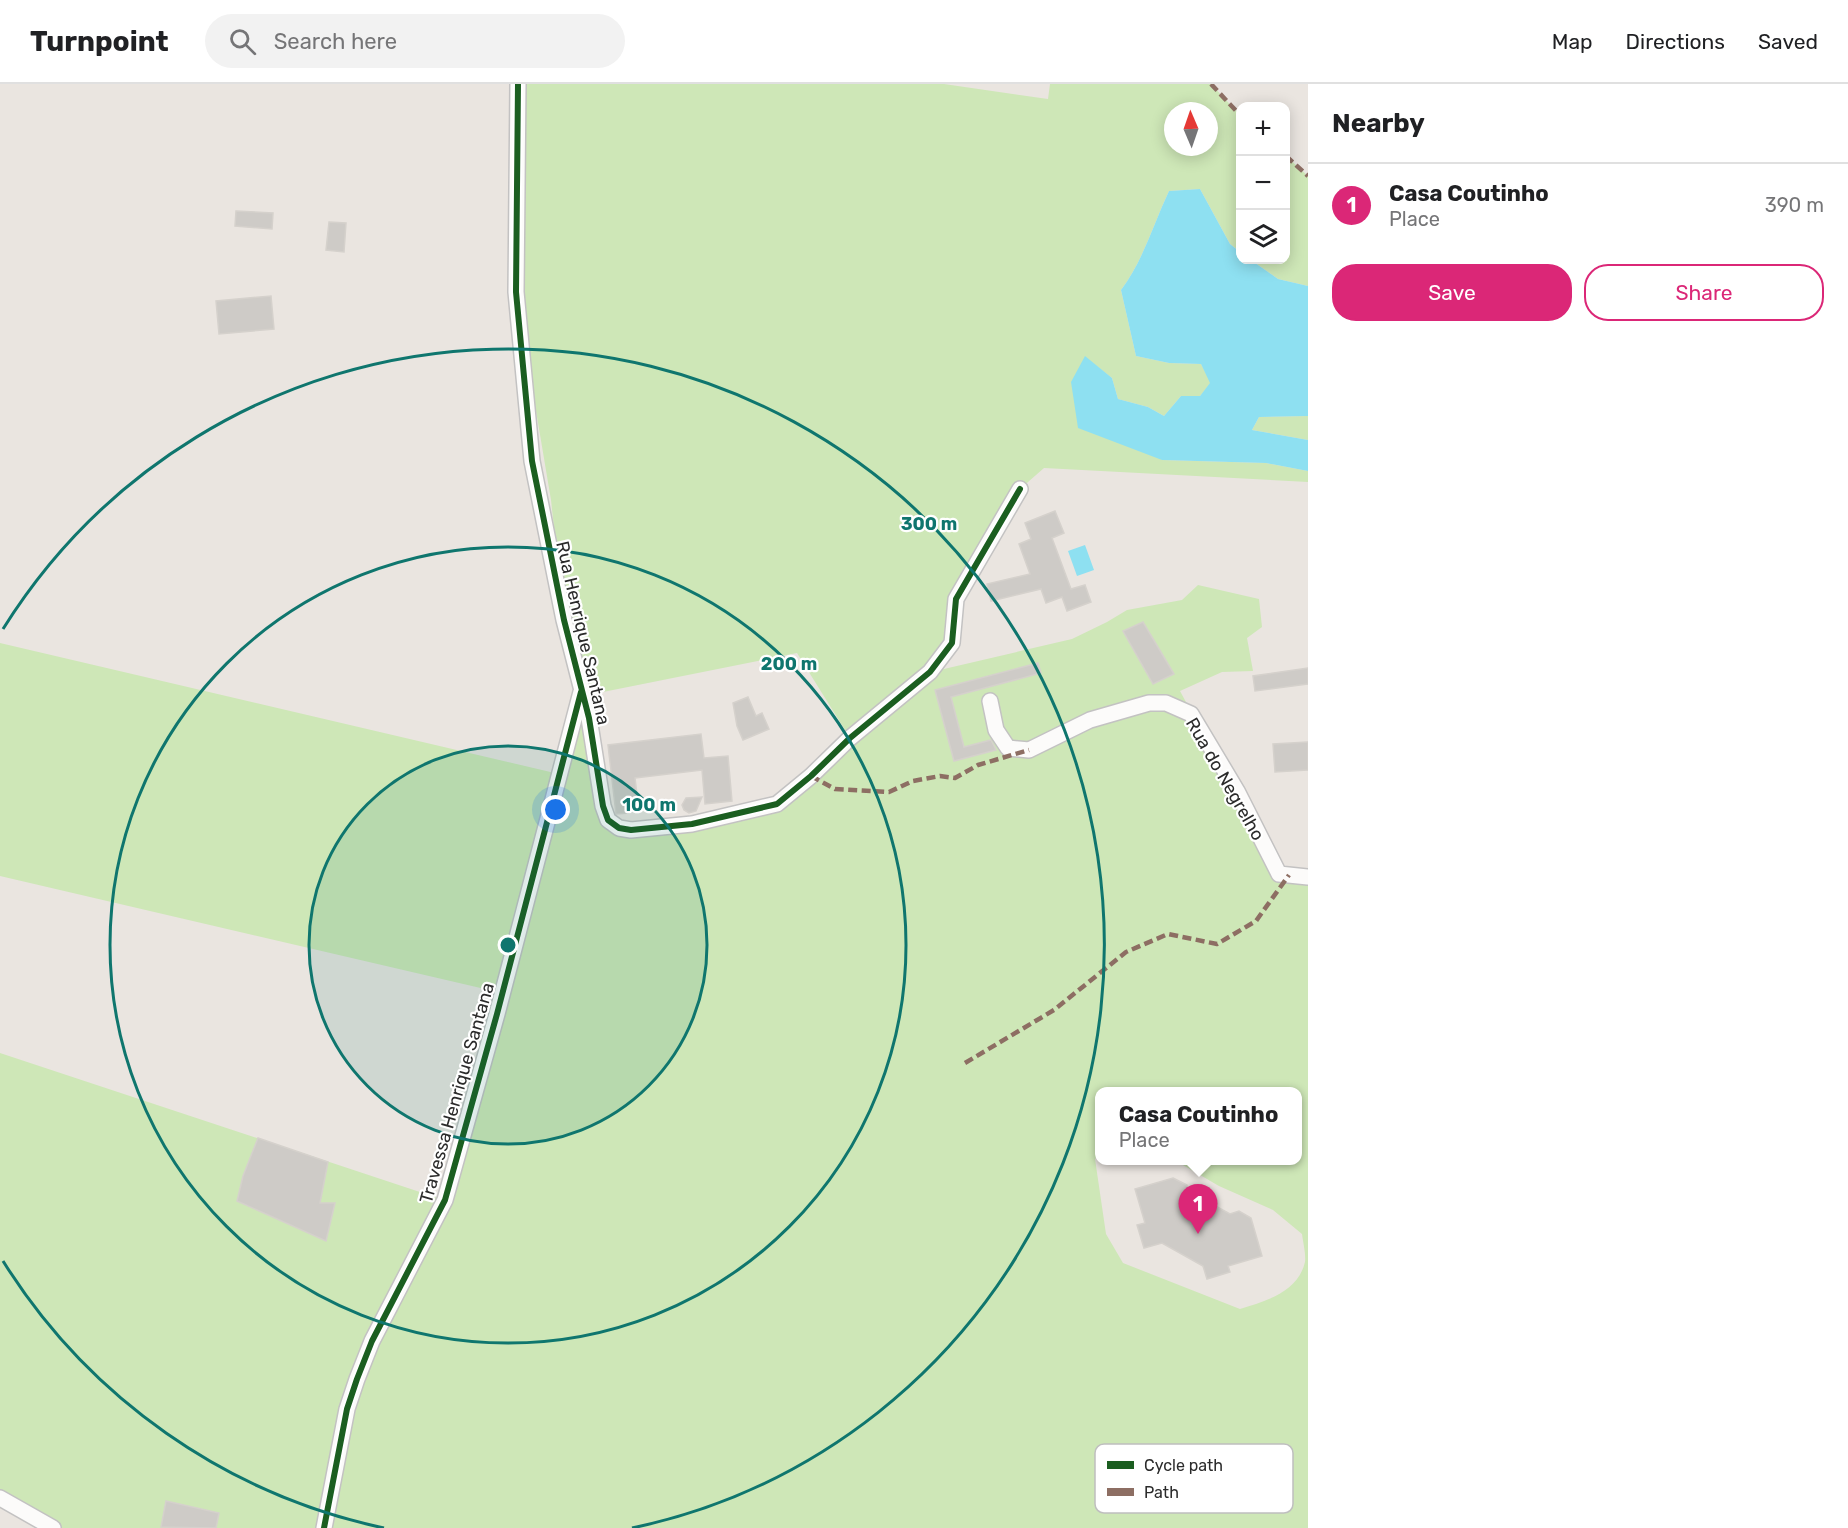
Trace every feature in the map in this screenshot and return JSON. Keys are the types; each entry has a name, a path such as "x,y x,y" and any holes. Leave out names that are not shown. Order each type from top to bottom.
{"street":[{"name":"Rua Henrique Santana","path":"518,84 516,292 532,461 541,516 582,689 603,806 608,820 619,828 692,824 777,804 811,776 850,738 930,672 952,643 956,599 1020,489"},
{"name":"Travessa Henrique Santana","path":"324,1528 347,1408 357,1379 372,1341 445,1200 497,1014 582,689"},
{"name":"Rua do Negrelho","path":"990,701 996,729 1008,748 1029,750 1090,720 1149,703 1166,703 1191,714 1236,791 1279,874 1308,877"},
{"path":"0,1498 53,1528"}],"green space":[{"path":"518,84 944,84 1048,99 1050,84 1211,84 1236,111 1236,249 1230,244 1200,189 1169,191 1142,255 1121,290 1136,356 1169,363 1201,364 1211,383 1200,396 1181,396 1164,416 1148,407 1118,399 1112,378 1085,357 1162,460 1266,463 1308,471 1308,482 1044,468 1020,489 977,551 952,643 931,672 1072,639 1127,610 1182,600 1198,585 1259,599 1262,627 1247,638 1253,671 1222,672 1180,691 1279,874 1308,877 1308,1528 53,1528 0,1498 0,1053 444,1200 502,993 0,876 0,643 559,774 582,689 564,620 551,500 516,292","holes":["797,653 850,738 777,804 619,828 603,805 583,696","1095,1087 1302,1087 1302,1165 1183,1165 1219,1186 1273,1210 1302,1234 1305,1262 1296,1281 1270,1299 1240,1309 1123,1263 1106,1234 1095,1165"]},
{"path":"1290,160 1308,176 1308,286 1278,279 1257,264 1290,264"},
{"path":"1308,416 1308,440 1252,430 1259,417"}],"water":[{"path":"1200,189 1230,244 1236,249 1236,264 1257,264 1278,279 1308,286 1308,416 1259,417 1252,430 1308,440 1308,471 1266,463 1162,460 1078,428 1071,382 1085,356 1112,378 1118,399 1148,407 1164,416 1181,396 1200,396 1210,383 1201,364 1169,363 1136,356 1121,290 1142,255 1169,191"},
{"path":"1085,545 1094,570 1077,576 1068,551"}],"building":[{"path":"236,211 273,213 272,229 235,226"},
{"path":"329,222 346,223 344,252 326,250"},
{"path":"271,296 274,329 219,334 216,301"},
{"path":"1055,511 1064,533 1052,538 1071,589 1085,585 1091,602 1067,611 1062,597 1046,603 1041,589 991,601 987,584 1030,574 1019,544 1031,539 1025,523"},
{"path":"1143,622 1174,674 1153,684 1123,631"},
{"path":"1038,663 1041,673 951,697 964,747 991,740 996,750 954,761 935,690"},
{"path":"1308,668 1308,684 1255,691 1253,676"},
{"path":"748,697 756,716 762,713 769,729 743,740 737,726 733,703"},
{"path":"701,734 704,758 728,756 732,801 705,804 702,770 635,778 638,803 628,804 629,813 616,814 608,745"},
{"path":"1308,742 1308,770 1275,772 1273,744"},
{"path":"702,797 696,811 689,813 684,810 682,805 686,798"},
{"path":"258,1138 328,1162 320,1203 335,1203 326,1241 237,1201 243,1176"},
{"path":"1173,1178 1187,1185 1188,1191 1230,1214 1239,1211 1251,1218 1262,1256 1228,1266 1230,1272 1207,1279 1203,1266 1162,1243 1144,1248 1137,1225 1145,1223 1135,1189"},
{"path":"166,1501 219,1513 216,1528 161,1527"}],"marked path":[{"path":"1211,84 1236,111"},
{"path":"1290,160 1308,176"},
{"path":"811,776 835,789 889,792 913,781 940,776 955,778 978,765 1029,750"},
{"path":"965,1063 1054,1010 1126,952 1168,934 1217,944 1256,921 1289,875"}],"cycle path":[{"path":"518,84 516,292 532,461 564,620 589,718 603,806 608,820 619,828 631,830 692,824 777,804 811,776 850,738 930,672 952,643 956,599 1020,489"},
{"path":"324,1528 347,1409 357,1379 372,1341 445,1200 497,1014 581,692"}],"place":[{"name":"Casa Coutinho","path":"1198,1234"}]}
